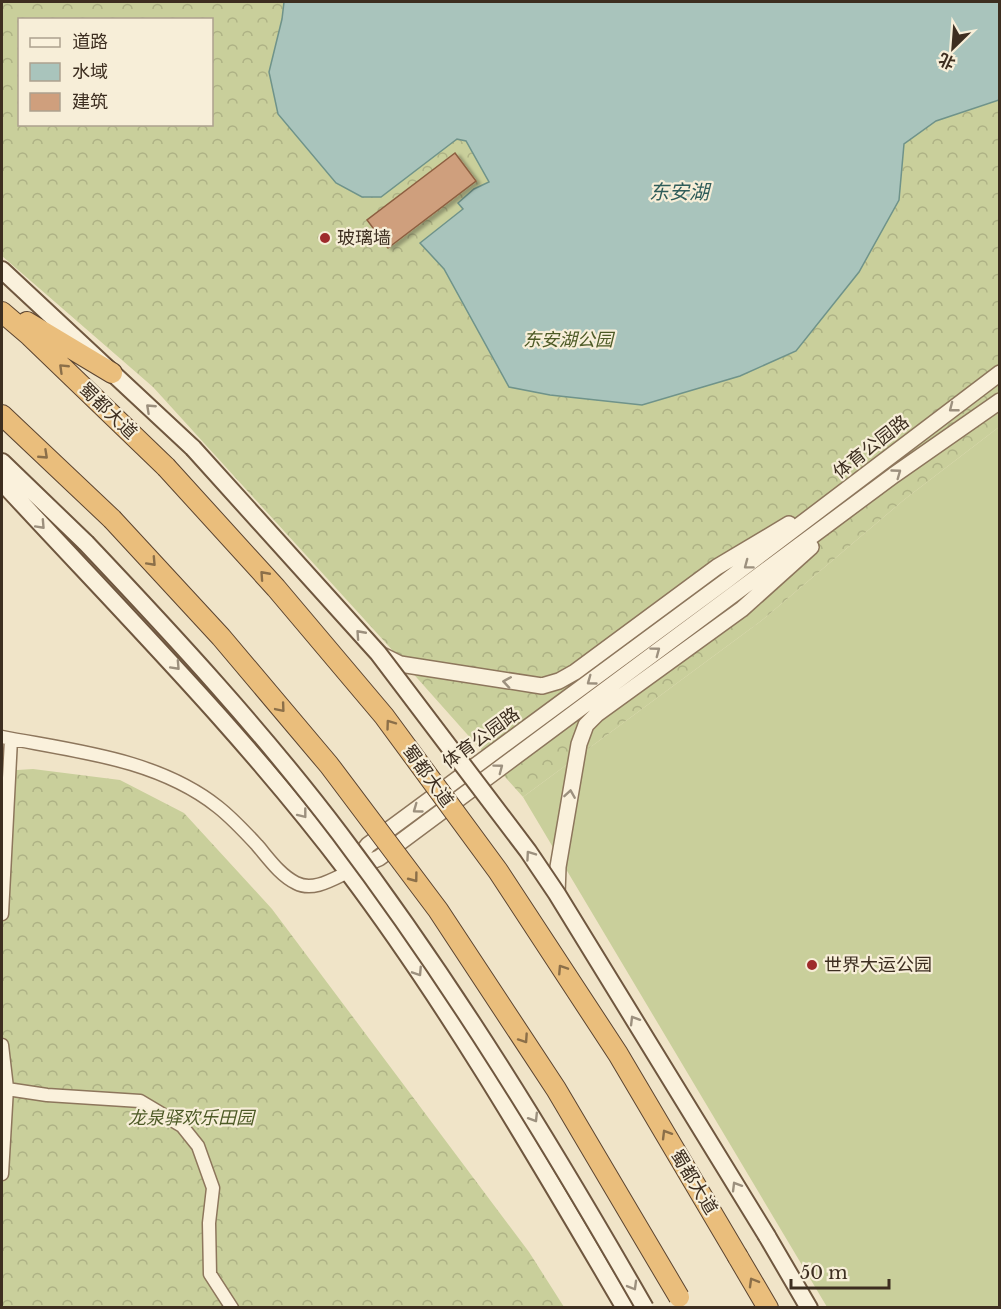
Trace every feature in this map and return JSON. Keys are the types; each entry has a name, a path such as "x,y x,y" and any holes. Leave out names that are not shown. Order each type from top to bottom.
{"highway":[{"path":"2,306 112,373"},
{"name":"蜀都大道","path":"2,312 166,467 276,588 384,716 491,862 618,1054 768,1308"},
{"path":"2,415 112,519 221,637 329,765 438,910 556,1089 682,1302"}],"main road":[{"path":"2,270 192,448 378,653 521,842 557,894 809,1308"},
{"path":"2,462 86,543 180,643 259,734 339,833 492,1050 573,1182 645,1308"},
{"path":"2,482 182,674 285,792 348,872 399,942 518,1127 625,1308"}],"street":[{"name":"体育公园路","path":"348,872 368,845 861,480 999,373"},
{"name":"体育公园路","path":"348,872 379,858 872,492 999,401"},
{"path":"378,653 400,664 542,686 559,681 575,672 717,567 861,480"},
{"path":"557,894 558,867 579,744 586,725 597,714 742,609 872,492"},
{"path":"2,914 6,738 123,761 187,788 217,806 285,877 300,885 322,885 348,872"},
{"path":"2,1045 7,1089 2,1174"},
{"path":"7,1089 47,1095 140,1101 182,1126 198,1146 213,1188 209,1223 210,1274 232,1308"}],"green space":[{"name":"东安湖公园","path":"2,2 999,2 999,427 905,499 761,621 523,797 153,387 2,256"},
{"name":"世界大运公园","path":"999,427 999,1307 827,1307 523,797 761,621 905,499"},
{"name":"龙泉驿欢乐田园","path":"33,769 120,780 184,813 272,909 529,1252 564,1307 2,1308 2,771"}],"water":[{"name":"东安湖","path":"284,2 999,2 999,100 936,121 904,144 899,200 859,272 796,351 740,376 642,405 550,395 509,387 444,269 420,243 463,209 458,203 474,189 489,182 466,141 457,139 381,197 362,197 336,183 278,114 269,72"}],"building":[{"path":"455,153 476,181 388,248 367,220"}],"place":[{"name":"玻璃墙","path":"325,238"},
{"name":"世界大运公园","path":"812,965"}]}
